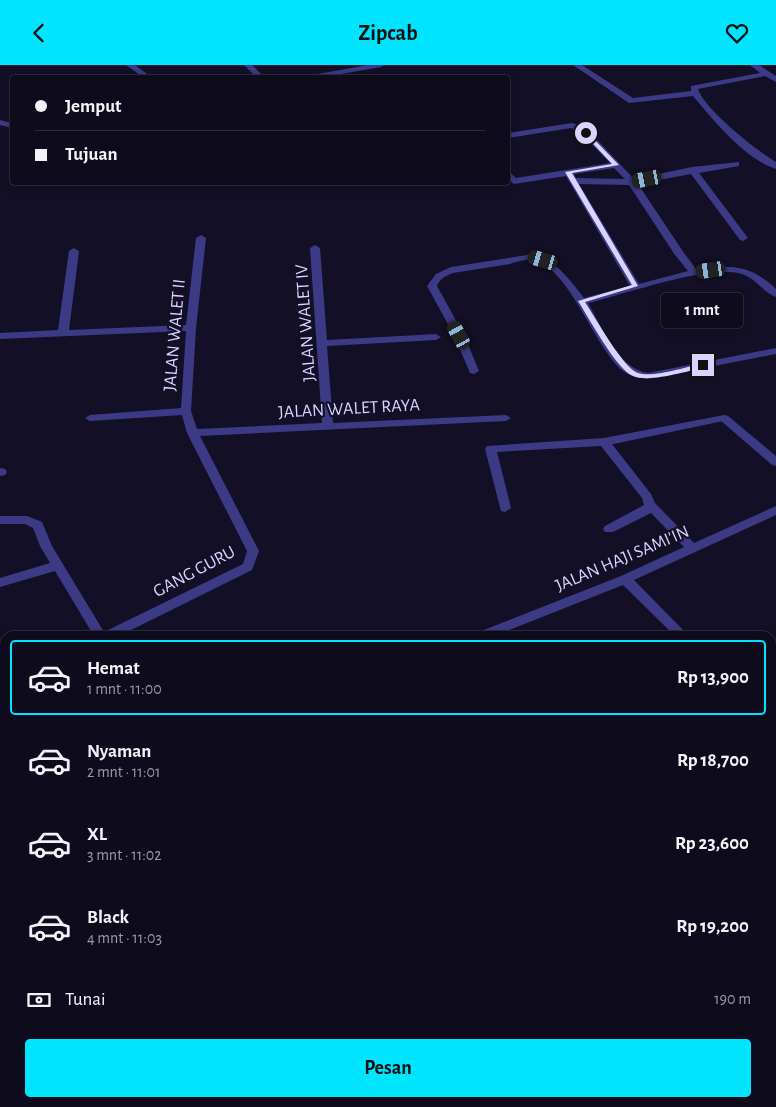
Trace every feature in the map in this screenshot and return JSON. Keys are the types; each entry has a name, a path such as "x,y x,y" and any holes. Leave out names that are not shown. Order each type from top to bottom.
{"street":[{"path":"130,65 144,75"},
{"path":"248,65 258,75"},
{"path":"323,75 381,65"},
{"path":"577,65 632,101 695,93"},
{"path":"754,65 776,80"},
{"path":"765,74 694,88 695,93 719,122 760,157 776,166"},
{"path":"510,136 572,125 578,127 632,182 680,255 694,272"},
{"path":"574,181 632,182 692,170 736,164"},
{"path":"510,176 514,181 616,165"},
{"path":"692,170 742,238"},
{"path":"568,172 635,286"},
{"name":"JALAN WALET II","path":"193,433 186,411 191,328 201,238"},
{"name":"JALAN WALET IV","path":"315,248 328,426"},
{"path":"63,333 74,251"},
{"path":"474,371 459,335 432,286 435,279 451,271 533,257 543,260 555,268 582,301 618,358 627,369 636,375 648,376 776,351"},
{"path":"582,301 694,272 728,268 754,274 776,294"},
{"path":"0,336 191,328"},
{"path":"323,343 436,337"},
{"path":"90,418 186,411"},
{"name":"JALAN WALET RAYA","path":"193,433 506,418"},
{"path":"505,508 491,449 604,442 724,418 776,462"},
{"name":"GANG GURU","path":"118,631 248,567 253,551 193,433"},
{"path":"604,442 647,497 650,505 692,548"},
{"path":"609,529 648,509 650,505"},
{"name":"JALAN HAJI SAMI'IN","path":"493,631 625,579 776,509"},
{"path":"0,520 27,520 38,525 46,546 97,631"},
{"path":"0,583 58,565"},
{"path":"625,579 678,631"}],"route":[{"path":"586,133 616,165 568,172 635,286 582,301 618,358 627,369 636,375 648,376 703,365"}]}
